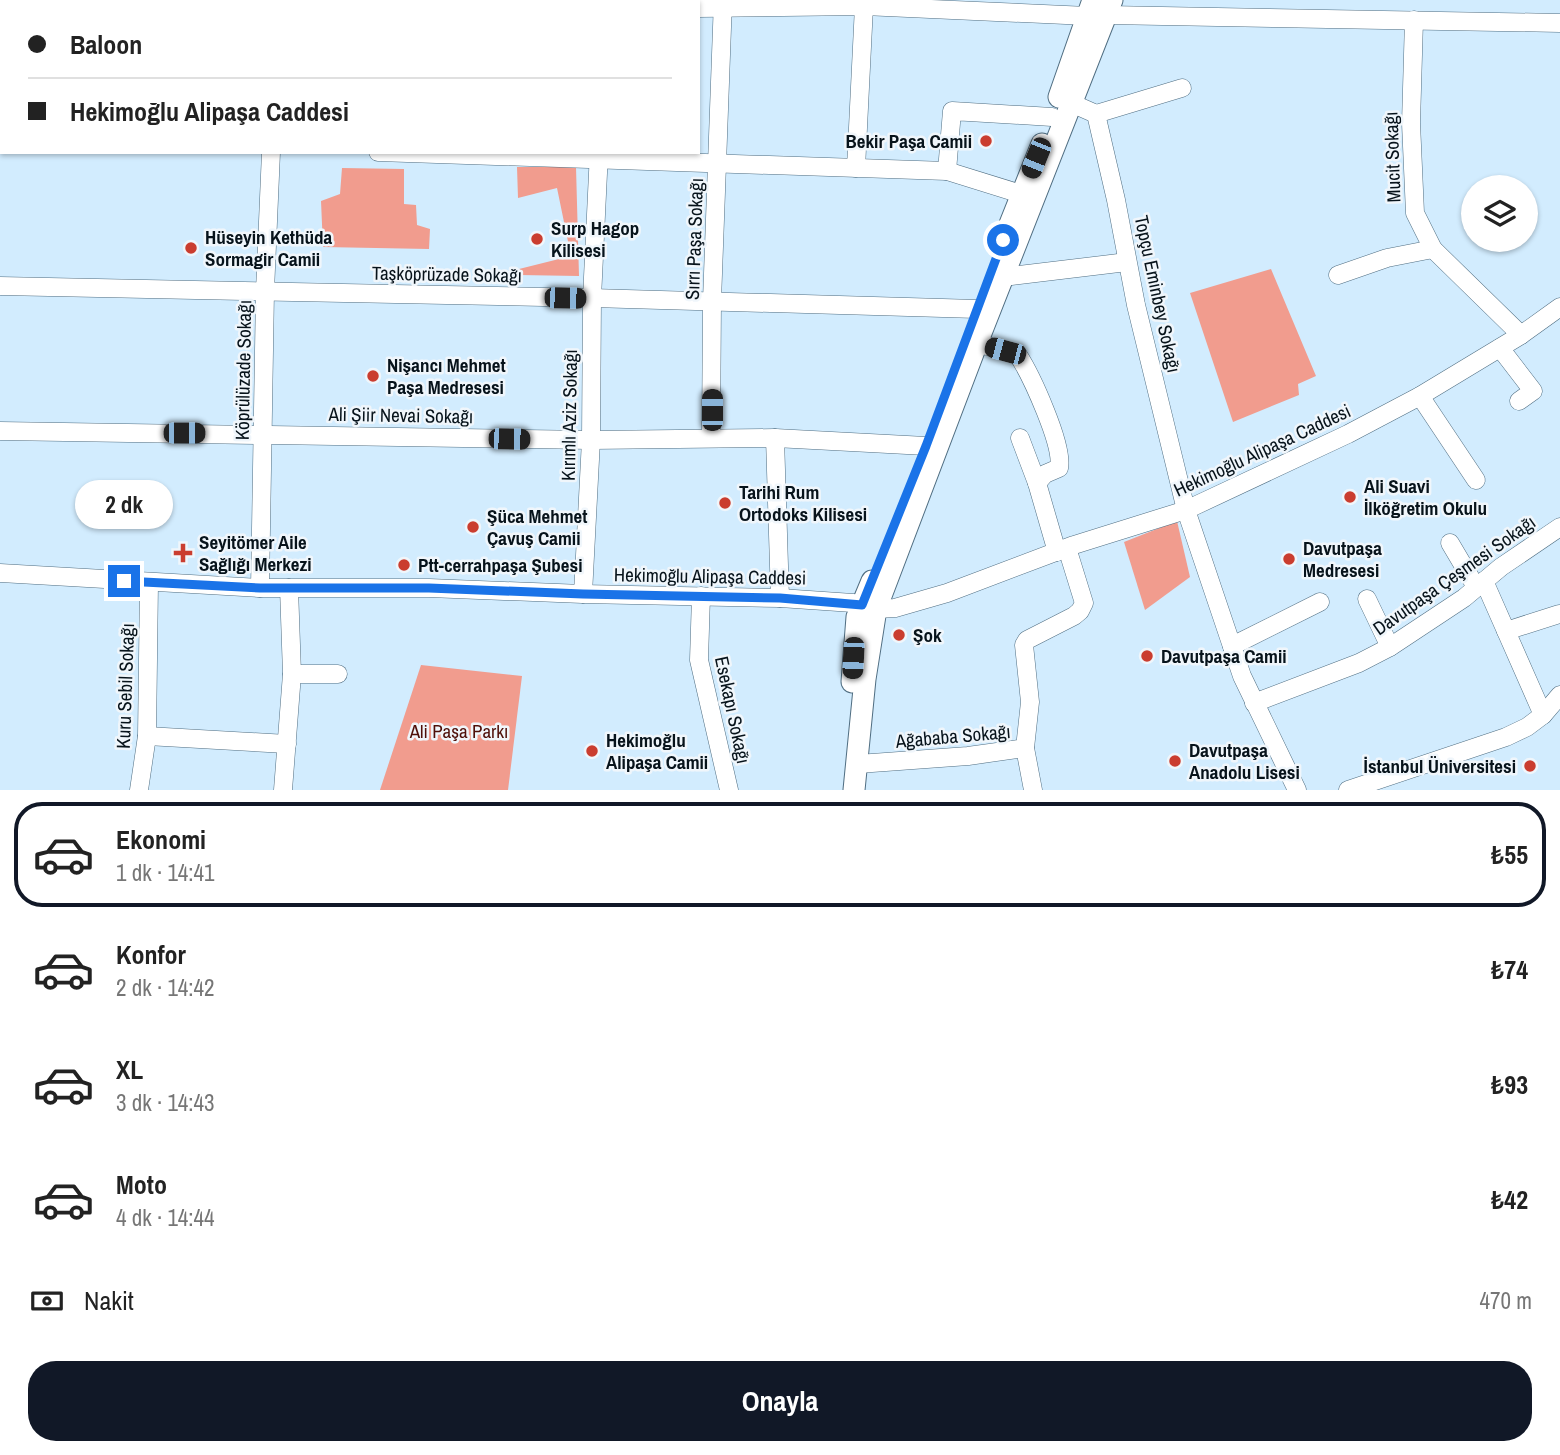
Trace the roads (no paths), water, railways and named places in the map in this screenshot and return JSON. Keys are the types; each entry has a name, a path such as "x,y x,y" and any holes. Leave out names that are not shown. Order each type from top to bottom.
{"main road":[{"path":"842,790 855,633 869,607 1003,277 1071,103 1100,8"},
{"path":"854,790 869,607 976,309 1052,117 1100,8"}],"street":[{"path":"700,8 723,5 1100,8 1560,23"},
{"name":"Sırrı Paşa Sokağı","path":"711,437 712,301 723,5"},
{"path":"856,167 864,6"},
{"name":"Mucit Sokağı","path":"1414,20 1412,201 1419,224 1433,249 1521,335"},
{"path":"1071,103 1096,114 1182,88"},
{"path":"947,171 952,111 1052,117"},
{"name":"Topçu Eminbey Sokağı","path":"1096,114 1127,262 1186,510 1254,703 1297,790"},
{"name":"Köprülüzade Sokağı","path":"260,588 265,291 271,154"},
{"path":"488,154 947,171 1021,194"},
{"name":"Kırımlı Aziz Sokağı","path":"583,594 592,440 592,298 599,156"},
{"path":"1338,275 1387,258 1433,249"},
{"path":"1003,277 1127,262"},
{"name":"Taşköprüzade Sokağı","path":"0,286 976,309"},
{"name":"Hekimoğlu Alipaşa Caddesi","path":"0,573 260,588 429,588 780,598 895,608 1186,510 1348,434 1420,396 1557,316"},
{"path":"977,343 1017,355 1035,386 1059,450 1060,461 1059,468 1045,474 1037,483"},
{"path":"1500,348 1533,391 1519,401"},
{"path":"1420,396 1476,480"},
{"name":"Ali Şiir Nevai Sokağı","path":"0,431 592,440 775,438 926,446"},
{"path":"775,438 780,598"},
{"path":"1020,438 1062,550"},
{"name":"Davutpaşa Çeşmesi Sokağı","path":"1254,703 1359,663 1390,647 1560,527"},
{"path":"1450,543 1480,584 1551,713"},
{"name":"Ağababa Sokağı","path":"858,764 1022,751 1025,748 1030,702 1024,645 1027,640 1074,616 1084,603 1062,550"},
{"name":"Kuru Sebil Sokağı","path":"139,790 147,736 149,583"},
{"path":"283,790 292,674 289,588"},
{"name":"Esekapı Sokağı","path":"701,596 699,660 729,790"},
{"path":"1367,599 1390,647"},
{"path":"1232,646 1320,601"},
{"path":"1506,631 1559,614"},
{"path":"292,674 338,674"},
{"path":"1349,790 1506,737 1551,713 1560,695"},
{"path":"147,736 288,744"},
{"path":"1025,748 1033,790"}],"place":[{"name":"Bekir Paşa Camii","path":"986,141"},
{"name":"Surp Hagop Kilisesi","path":"537,239"},
{"name":"Hüseyin Kethüda Sormagir Camii","path":"191,248"},
{"name":"Nişancı Mehmet Paşa Medresesi","path":"373,376"},
{"name":"Ali Suavi İlköğretim Okulu","path":"1350,497"},
{"name":"Tarihi Rum Ortodoks Kilisesi","path":"725,503"},
{"name":"Şüca Mehmet Çavuş Camii","path":"473,527"},
{"name":"Seyitömer Aile Sağlığı Merkezi","path":"183,553"},
{"name":"Davutpaşa Medresesi","path":"1289,559"},
{"name":"Ptt-cerrahpaşa Şubesi","path":"404,565"},
{"name":"Şok","path":"899,635"},
{"name":"Davutpaşa Camii","path":"1147,656"},
{"name":"Hekimoğlu Alipaşa Camii","path":"592,751"},
{"name":"Davutpaşa Anadolu Lisesi","path":"1175,761"},
{"name":"İstanbul Üniversitesi","path":"1530,766"}],"park label":[{"name":"Ali Paşa Parkı","path":"459,731"}]}
